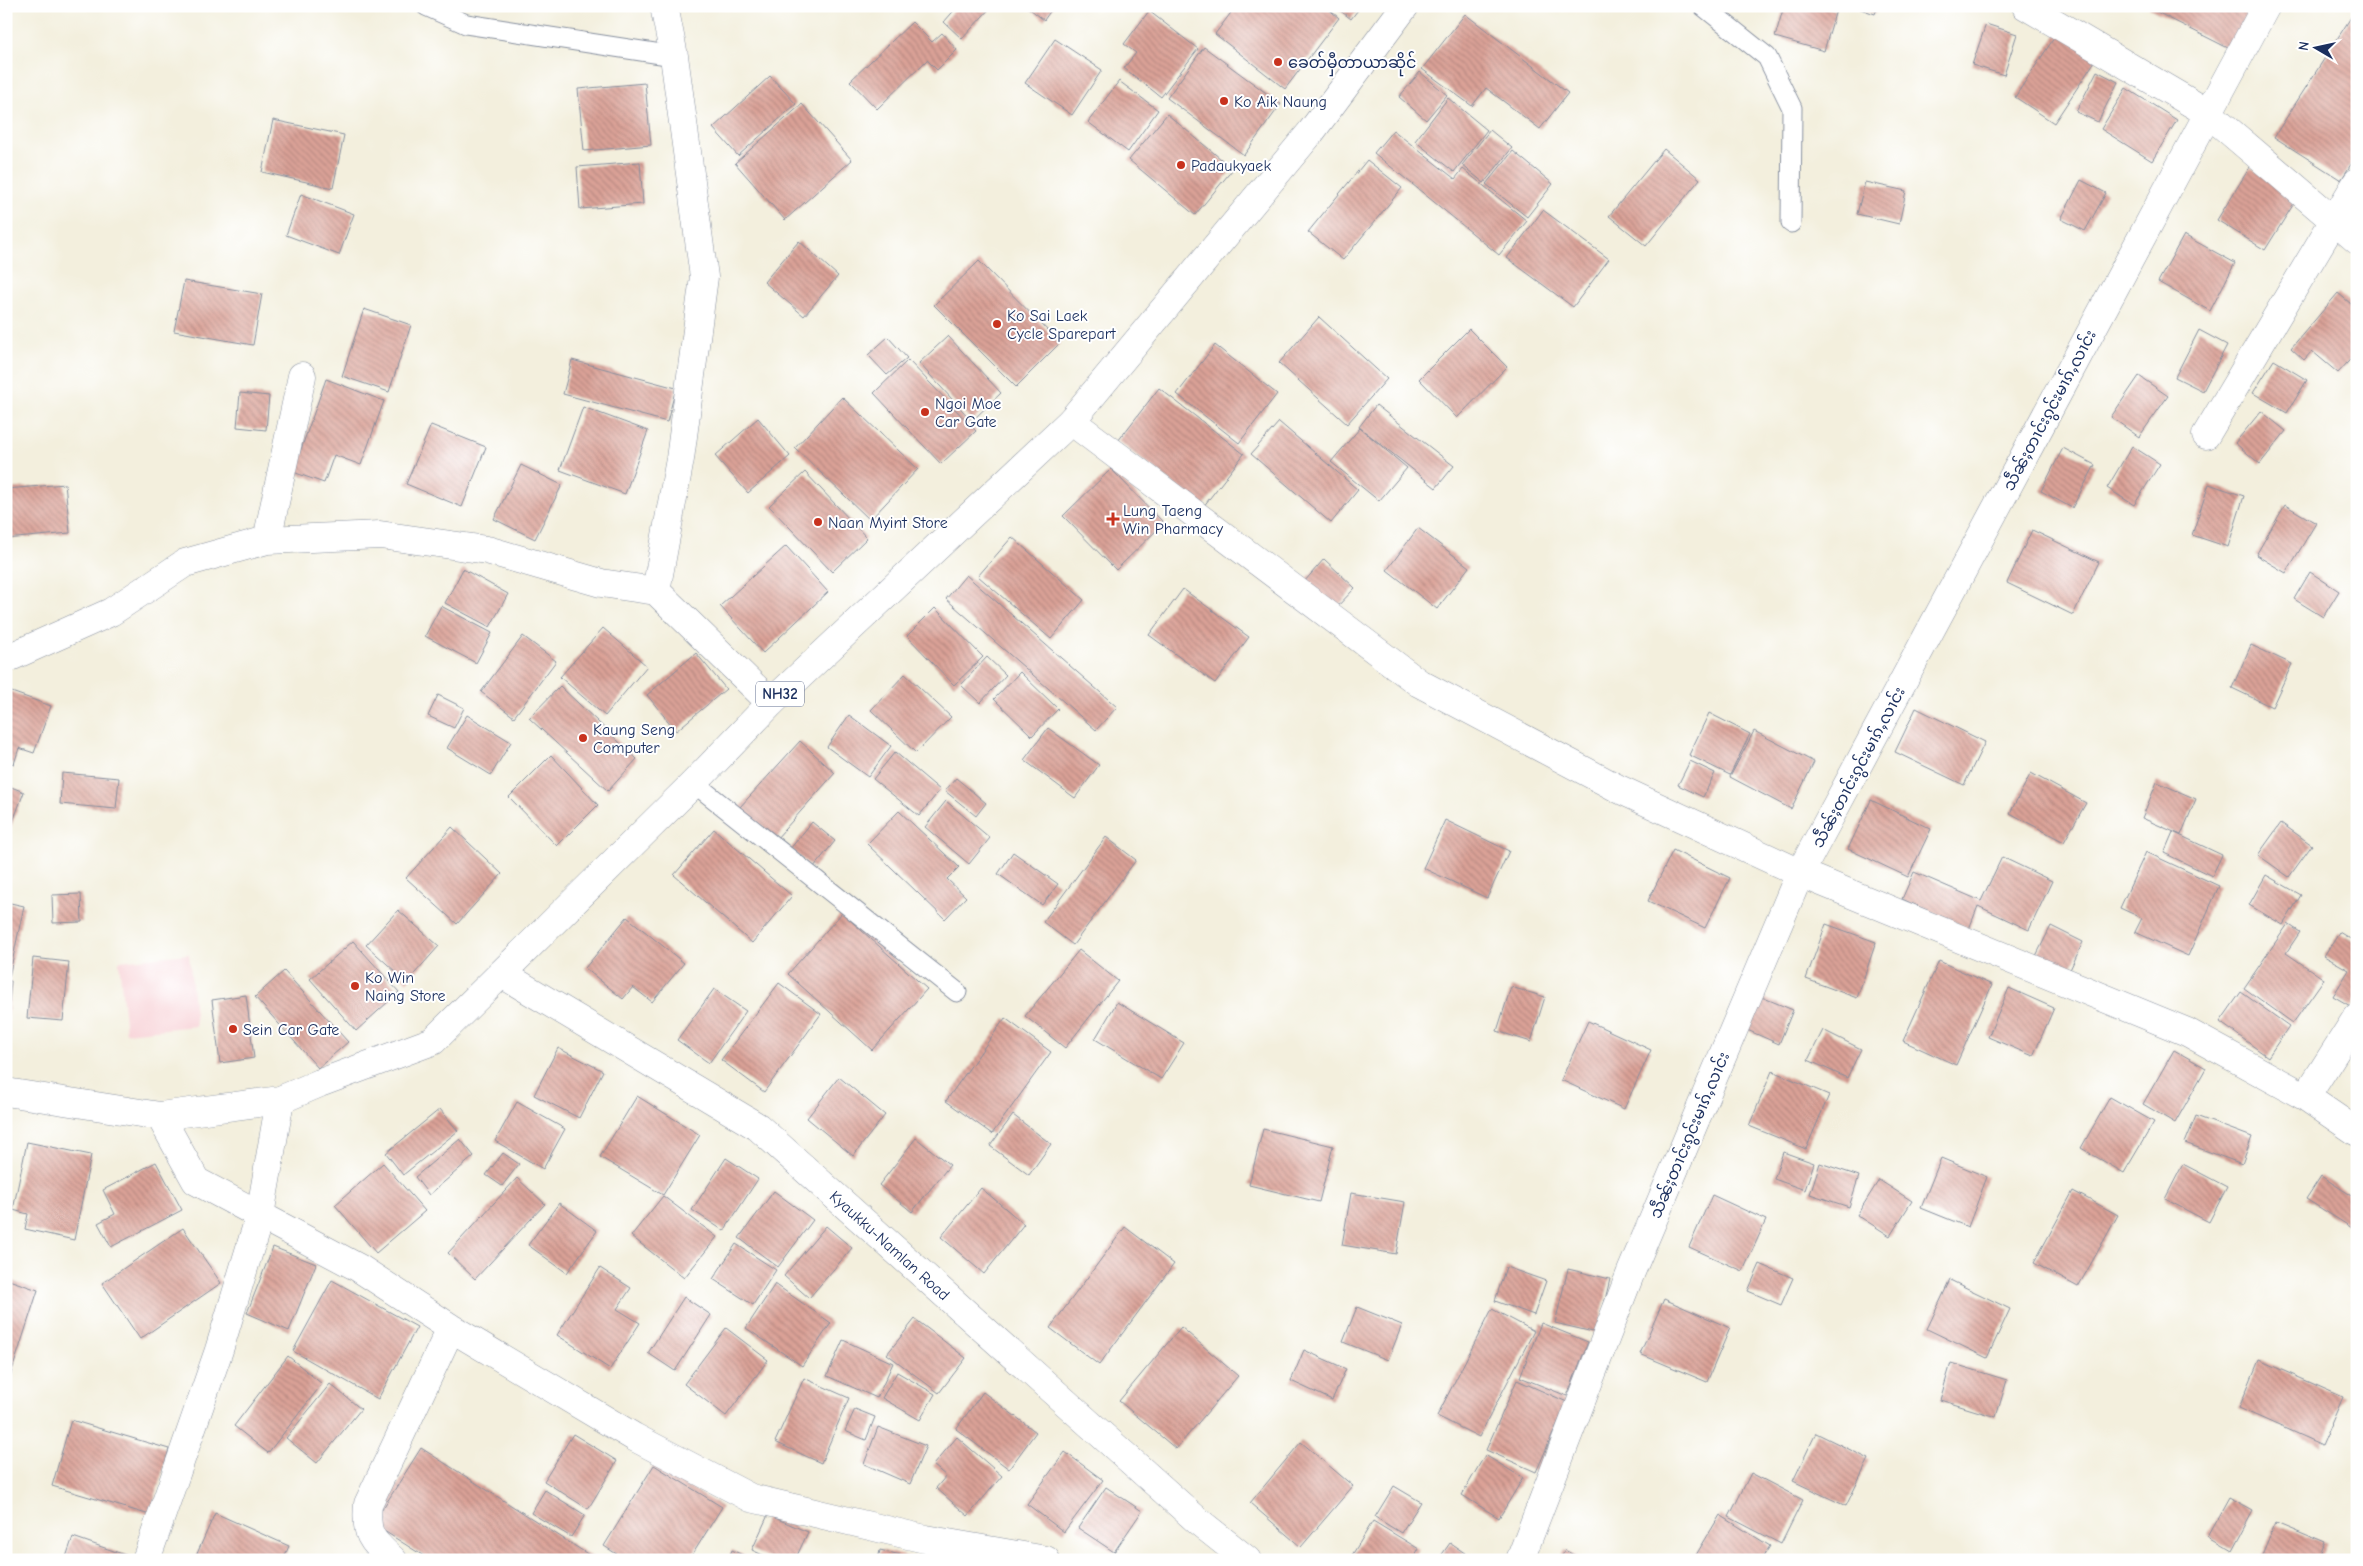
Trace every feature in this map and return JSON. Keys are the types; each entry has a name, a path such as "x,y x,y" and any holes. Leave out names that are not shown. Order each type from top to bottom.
{"main road":[{"path":"656,591 680,459 704,277 674,56 664,6"},
{"name":"NH32","path":"6,1092 160,1116 280,1100 433,1041 694,783 772,703 1070,421 1311,132 1405,6"},
{"path":"2026,6 2208,112 2357,240"},
{"name":"သဵၼ်ႈတၢင်းၵွင်းမၢၵ်ႇလၢင်း","path":"1520,1560 1631,1272 1800,873 2266,6"},
{"path":"2206,435 2333,219 2357,182"},
{"path":"267,540 302,376"},
{"path":"1070,421 1419,683 1619,790 1800,873 2187,1032 2306,1097 2357,1132"},
{"path":"6,659 111,612 185,563 267,540 380,535 487,550 601,583 656,591 772,703"},
{"name":"Kyaukku-Namlan Road","path":"502,974 758,1127 1198,1521 1247,1560"},
{"path":"2306,1097 2357,1017"},
{"path":"146,1560 219,1350 260,1215 280,1100"},
{"path":"160,1116 196,1181 359,1268 452,1328 634,1436 751,1498 924,1539 1046,1560"},
{"path":"393,1560 378,1546 366,1526 368,1504 452,1328"}],"lane":[{"path":"426,6 466,24 674,56"},
{"path":"1703,6 1767,58 1792,108 1791,222"},
{"path":"694,783 957,992"}],"shaded area":[{"path":"189,954 196,1026 126,1033 119,961"}],"building":[{"path":"958,6 992,6 962,39 944,22"},
{"path":"1026,6 1054,6 1044,20"},
{"name":"ခေတ်မှီတာယာဆိုင်","path":"1236,6 1325,6 1339,18 1285,89 1215,34"},
{"path":"1334,6 1361,6 1351,19"},
{"path":"1784,6 1822,6 1836,10 1824,51 1775,37"},
{"path":"1852,6 1878,6 1875,14"},
{"path":"2150,6 2251,6 2230,49 2149,8"},
{"path":"2357,8 2357,155 2341,180 2274,137"},
{"path":"1149,11 1198,49 1161,97 1124,68 1136,53 1124,44"},
{"path":"1465,14 1568,93 1540,129 1486,88 1472,106 1422,69"},
{"path":"912,22 932,42 942,33 957,50 937,70 927,60 877,109 850,81"},
{"path":"1986,24 2017,34 2004,75 1972,65"},
{"path":"2058,32 2097,58 2054,123 2015,97"},
{"path":"1055,39 1102,70 1072,115 1025,83"},
{"name":"Ko Aik Naung","path":"1204,47 1281,104 1244,155 1167,98"},
{"path":"2097,71 2118,82 2098,122 2076,112"},
{"path":"1420,72 1447,95 1426,120 1399,97"},
{"path":"770,76 796,104 738,156 713,128"},
{"path":"1119,81 1158,110 1128,152 1088,122"},
{"path":"645,83 651,145 584,151 578,89"},
{"path":"2126,88 2177,120 2152,161 2101,129"},
{"path":"1448,98 1487,130 1454,172 1415,141"},
{"path":"802,104 852,160 785,220 735,163"},
{"name":"Padaukyaek","path":"1167,114 1233,169 1195,215 1129,160"},
{"path":"273,120 344,135 333,188 262,172"},
{"path":"1393,130 1455,179 1463,169 1527,221 1499,255 1374,153"},
{"path":"1490,130 1512,148 1484,183 1462,165"},
{"path":"1664,149 1700,179 1646,246 1609,216"},
{"path":"1513,151 1553,184 1527,217 1486,184"},
{"path":"1367,160 1402,188 1343,260 1308,232"},
{"path":"640,162 643,204 580,209 577,167"},
{"path":"2250,167 2298,197 2265,250 2217,220"},
{"path":"2081,180 2106,193 2085,231 2061,219"},
{"path":"1865,182 1906,191 1899,224 1857,214"},
{"path":"301,194 354,214 339,255 286,235"},
{"path":"1543,210 1609,259 1573,307 1507,258"},
{"path":"2184,235 2235,263 2210,311 2158,282"},
{"path":"799,241 838,276 804,316 764,282"},
{"name":"Ko Sai Laek Cycle Sparepart","path":"979,261 1060,343 1016,387 934,305"},
{"path":"184,281 262,294 253,345 174,331"},
{"path":"2338,293 2357,309 2357,352 2338,373 2312,351 2304,360 2291,348"},
{"path":"364,309 411,325 389,392 342,376"},
{"path":"1319,317 1387,379 1347,424 1279,363"},
{"path":"1469,329 1507,367 1457,418 1419,379"},
{"path":"2199,330 2227,345 2203,391 2175,377"},
{"path":"948,336 1001,393 972,421 919,363"},
{"path":"888,337 907,358 887,375 868,355"},
{"path":"1215,345 1277,394 1239,443 1177,394"},
{"path":"572,360 676,388 667,422 563,394"},
{"name":"Ngoi Moe Car Gate","path":"908,360 976,431 941,464 874,393"},
{"path":"2274,360 2307,380 2287,413 2253,393"},
{"path":"2139,376 2168,396 2139,437 2111,417"},
{"path":"326,379 384,401 361,465 334,455 324,483 293,472"},
{"path":"1159,388 1244,454 1203,507 1118,441"},
{"path":"240,393 269,396 266,430 237,427"},
{"path":"842,397 918,469 870,520 795,448"},
{"path":"1376,405 1454,466 1436,488 1359,427"},
{"path":"583,407 648,431 625,494 560,470"},
{"path":"2261,411 2286,431 2260,464 2235,443"},
{"path":"758,418 790,456 748,493 715,456"},
{"path":"1279,422 1358,490 1331,523 1251,454"},
{"path":"431,425 486,447 462,507 406,484"},
{"path":"1360,428 1407,468 1379,501 1331,462"},
{"path":"2132,446 2160,464 2134,505 2107,488"},
{"path":"2063,448 2095,465 2072,508 2041,491"},
{"path":"521,465 562,485 535,539 494,519"},
{"name":"Lung Taeng Win Pharmacy","path":"1111,469 1164,523 1116,570 1063,516"},
{"name":"Naan Myint Store","path":"805,472 867,538 832,572 769,506"},
{"path":"65,484 70,533 6,539 6,489"},
{"path":"2209,484 2244,496 2228,547 2192,535"},
{"path":"2285,505 2316,523 2286,573 2256,555"},
{"path":"1418,528 1469,567 1437,609 1387,570"},
{"path":"2032,530 2099,562 2073,615 2007,583"},
{"path":"1012,537 1084,600 1051,639 978,576"},
{"path":"786,546 828,592 763,653 720,606"},
{"path":"1324,559 1355,588 1334,610 1304,582"},
{"path":"463,569 508,594 490,627 445,603"},
{"path":"2310,572 2339,591 2323,617 2294,599"},
{"path":"966,575 1117,707 1096,730 946,599"},
{"path":"1183,589 1249,637 1215,683 1149,635"},
{"path":"441,606 492,633 476,663 425,636"},
{"path":"935,608 983,657 954,685 907,636"},
{"path":"603,628 647,666 605,716 560,677"},
{"path":"523,636 556,661 514,717 481,692"},
{"path":"2251,645 2292,664 2272,707 2232,688"},
{"path":"696,653 726,689 676,731 647,695"},
{"path":"987,657 1006,675 980,703 961,685"},
{"path":"1020,672 1058,709 1032,736 994,699"},
{"path":"905,674 951,717 916,753 871,710"},
{"name":"Kaung Seng Computer","path":"560,686 637,759 608,791 529,718"},
{"path":"6,690 51,706 34,753 19,748 14,764 6,761"},
{"path":"438,695 464,708 454,728 428,716"},
{"path":"1916,708 1985,742 1964,785 1895,752"},
{"path":"1709,713 1750,734 1730,775 1689,755"},
{"path":"467,715 511,742 491,775 447,748"},
{"path":"849,715 891,746 868,777 827,747"},
{"path":"1048,728 1099,765 1075,798 1024,760"},
{"path":"1754,731 1814,762 1791,809 1730,777"},
{"path":"800,741 835,773 776,839 740,807"},
{"path":"895,752 940,790 919,816 873,779"},
{"path":"551,755 598,805 557,846 509,797"},
{"path":"1690,761 1715,773 1703,797 1678,785"},
{"path":"62,773 119,778 116,809 60,804"},
{"path":"2031,773 2086,803 2064,842 2010,813"},
{"path":"956,778 986,803 976,816 945,791"},
{"path":"2157,782 2196,799 2181,835 2142,818"},
{"path":"6,785 24,792 6,840"},
{"path":"1871,800 1931,829 1908,877 1848,849"},
{"path":"946,801 990,838 969,864 925,827"},
{"path":"899,811 959,867 947,879 966,897 945,919 867,844"},
{"path":"1445,820 1509,851 1487,898 1423,868"},
{"path":"812,822 835,841 813,868 790,849"},
{"path":"2281,823 2312,845 2289,877 2258,855"},
{"path":"452,827 502,874 457,924 406,878"},
{"path":"714,829 792,896 752,943 674,875"},
{"path":"2173,832 2222,855 2212,876 2164,853"},
{"path":"1106,837 1136,860 1073,945 1043,922"},
{"path":"1673,850 1730,878 1705,928 1648,901"},
{"path":"1013,852 1058,884 1042,905 998,874"},
{"path":"2146,852 2219,886 2188,956 2135,932 2142,918 2120,908"},
{"path":"2002,857 2052,881 2029,930 1978,906 1969,929 1902,899 1914,872 1981,901"},
{"path":"2266,875 2301,895 2283,925 2249,905"},
{"path":"81,894 82,922 53,923 52,895"},
{"path":"6,902 24,906 9,977 6,976"},
{"path":"398,910 439,946 407,982 366,945"},
{"path":"842,913 927,989 872,1050 788,974"},
{"path":"627,917 684,963 652,1002 633,987 623,999 585,968"},
{"path":"1826,924 1876,942 1857,998 1806,979"},
{"path":"2288,924 2300,932 2286,953 2324,979 2293,1023 2244,988"},
{"path":"2051,926 2083,942 2069,972 2036,956"},
{"path":"2339,932 2357,943 2357,998 2352,1007 2333,996 2349,970 2324,956"},
{"name":"Ko Win Naing Store","path":"353,941 399,992 356,1031 310,979"},
{"path":"1079,950 1118,981 1065,1048 1025,1016"},
{"path":"33,958 69,962 63,1021 27,1018"},
{"path":"1939,961 1992,985 1956,1065 1903,1041"},
{"path":"284,971 348,1042 318,1068 255,997"},
{"path":"6,981 11,981 8,1015 6,1015"},
{"path":"779,983 821,1014 764,1092 721,1060"},
{"path":"1511,987 1545,997 1531,1042 1497,1031"},
{"path":"2009,988 2054,1008 2033,1056 1988,1037"},
{"path":"714,989 746,1011 709,1063 677,1040"},
{"path":"2241,992 2289,1026 2268,1057 2220,1022"},
{"name":"Sein Car Gate","path":"246,995 254,1058 220,1063 212,1000"},
{"path":"1759,996 1793,1010 1779,1044 1745,1029"},
{"path":"1117,1002 1184,1043 1161,1079 1095,1039"},
{"path":"1005,1018 1051,1052 992,1134 946,1101"},
{"path":"1588,1021 1651,1050 1624,1109 1561,1080"},
{"path":"1823,1030 1861,1049 1847,1078 1808,1060"},
{"path":"558,1048 603,1071 579,1118 534,1095"},
{"path":"2174,1050 2206,1068 2175,1123 2143,1104"},
{"path":"1772,1071 1829,1095 1806,1149 1749,1126"},
{"path":"839,1077 885,1115 853,1156 807,1118"},
{"path":"637,1096 700,1135 663,1195 600,1157"},
{"path":"2110,1097 2154,1122 2124,1173 2081,1148"},
{"path":"517,1102 565,1129 543,1169 495,1141"},
{"path":"440,1109 458,1131 403,1175 386,1153"},
{"path":"1013,1115 1051,1144 1029,1175 990,1146"},
{"path":"2196,1116 2252,1137 2242,1164 2185,1143"},
{"path":"1263,1129 1333,1146 1319,1202 1249,1185"},
{"path":"916,1138 950,1165 912,1212 879,1185"},
{"path":"460,1139 474,1156 429,1195 415,1177"},
{"path":"27,1142 91,1155 74,1240 25,1229 28,1214 13,1210"},
{"path":"1783,1152 1814,1163 1805,1190 1774,1179"},
{"path":"503,1153 519,1164 502,1186 486,1175"},
{"path":"726,1158 758,1179 724,1231 692,1210"},
{"path":"1941,1158 1987,1177 1968,1227 1921,1208"},
{"path":"156,1162 182,1210 111,1247 98,1223 115,1214 103,1190"},
{"path":"383,1163 425,1211 376,1253 335,1205"},
{"path":"1820,1163 1859,1176 1849,1207 1810,1194"},
{"path":"2183,1164 2227,1187 2209,1222 2165,1199"},
{"path":"2321,1176 2357,1199 2357,1231 2306,1199"},
{"path":"517,1178 545,1204 475,1279 448,1253"},
{"path":"1879,1180 1912,1201 1890,1236 1857,1215"},
{"path":"981,1188 1024,1224 984,1274 941,1237"},
{"path":"774,1191 813,1220 778,1267 739,1238"},
{"path":"2073,1191 2118,1215 2078,1287 2034,1263"},
{"path":"1351,1193 1405,1202 1396,1254 1342,1245"},
{"path":"1712,1195 1766,1220 1743,1271 1689,1247"},
{"path":"663,1196 717,1237 684,1278 631,1236"},
{"path":"559,1203 597,1231 567,1273 528,1245"},
{"path":"826,1226 852,1248 809,1298 784,1276"},
{"path":"1125,1227 1174,1264 1099,1365 1050,1328"},
{"path":"183,1228 221,1283 140,1339 102,1283"},
{"path":"736,1244 776,1270 753,1305 713,1279"},
{"path":"273,1247 316,1264 289,1331 247,1313"},
{"path":"1760,1264 1793,1278 1781,1305 1748,1291"},
{"path":"1506,1267 1546,1281 1534,1315 1495,1301"},
{"path":"600,1268 631,1288 617,1309 640,1323 610,1369 557,1335"},
{"path":"1568,1269 1610,1279 1597,1333 1555,1323"},
{"path":"6,1279 38,1290 7,1386 6,1385"},
{"path":"332,1280 417,1327 378,1399 293,1351"},
{"path":"1950,1280 2010,1309 1987,1358 1927,1329"},
{"path":"775,1284 831,1323 802,1366 746,1328"},
{"path":"684,1297 711,1315 675,1371 648,1353"},
{"path":"1664,1299 1730,1328 1707,1382 1640,1354"},
{"path":"1357,1307 1402,1325 1388,1360 1343,1342"},
{"path":"1492,1309 1534,1331 1479,1437 1437,1416"},
{"path":"915,1319 966,1358 939,1393 887,1354"},
{"path":"1541,1323 1588,1342 1567,1396 1520,1377"},
{"path":"1181,1327 1238,1376 1176,1449 1119,1401"},
{"path":"726,1328 768,1360 726,1416 684,1384"},
{"path":"843,1340 893,1363 877,1398 827,1376"},
{"path":"1304,1350 1346,1369 1332,1400 1291,1381"},
{"path":"288,1356 322,1384 268,1453 234,1426"},
{"path":"2259,1360 2343,1397 2322,1445 2239,1408"},
{"path":"1951,1363 2007,1380 1996,1417 1940,1400"},
{"path":"897,1372 935,1394 920,1420 882,1398"},
{"path":"804,1378 849,1398 821,1463 775,1442"},
{"path":"1517,1380 1567,1402 1536,1472 1486,1450"},
{"path":"330,1384 361,1409 317,1463 286,1438"},
{"path":"983,1392 1036,1432 1009,1469 956,1429"},
{"path":"855,1409 875,1417 866,1440 845,1431"},
{"path":"71,1420 169,1449 150,1515 52,1486"},
{"path":"878,1427 926,1446 910,1484 864,1464"},
{"path":"1816,1433 1869,1459 1846,1506 1793,1481"},
{"path":"573,1434 617,1461 588,1509 544,1481"},
{"path":"957,1437 1002,1476 968,1516 936,1488 946,1476 933,1465"},
{"path":"1301,1442 1353,1486 1301,1547 1250,1503"},
{"path":"421,1448 597,1560 430,1560 373,1524"},
{"path":"1065,1452 1103,1480 1064,1532 1027,1504"},
{"path":"1485,1455 1523,1478 1499,1518 1462,1495"},
{"path":"654,1465 722,1507 689,1560 626,1560 604,1546"},
{"path":"1751,1473 1803,1500 1781,1544 1729,1517"},
{"path":"1394,1486 1421,1502 1401,1533 1375,1517"},
{"path":"1106,1487 1142,1511 1114,1552 1078,1528"},
{"path":"545,1490 585,1515 571,1537 531,1513"},
{"path":"2229,1498 2253,1511 2232,1550 2208,1536"},
{"path":"215,1513 289,1546 283,1560 203,1560 196,1556"},
{"path":"768,1515 808,1532 795,1560 773,1560 752,1550"},
{"path":"1720,1515 1770,1546 1761,1560 1693,1560"},
{"path":"1373,1521 1419,1549 1413,1560 1349,1560"},
{"path":"2276,1523 2326,1544 2320,1560 2260,1560"},
{"path":"73,1537 134,1558 133,1560 65,1560"},
{"path":"1450,1543 1475,1560 1438,1560"},
{"path":"732,1550 753,1560 728,1560"},
{"path":"880,1550 917,1559 917,1560 878,1560"},
{"path":"1565,1550 1582,1560 1560,1560"}],"place":[{"name":"ခေတ်မှီတာယာဆိုင်","path":"1278,62"},
{"name":"Ko Aik Naung","path":"1224,101"},
{"name":"Padaukyaek","path":"1181,165"},
{"name":"Ko Sai Laek Cycle Sparepart","path":"997,324"},
{"name":"Ngoi Moe Car Gate","path":"925,412"},
{"name":"Lung Taeng Win Pharmacy","path":"1113,519"},
{"name":"Naan Myint Store","path":"818,522"},
{"name":"Kaung Seng Computer","path":"583,738"},
{"name":"Ko Win Naing Store","path":"355,986"},
{"name":"Sein Car Gate","path":"233,1029"}]}
